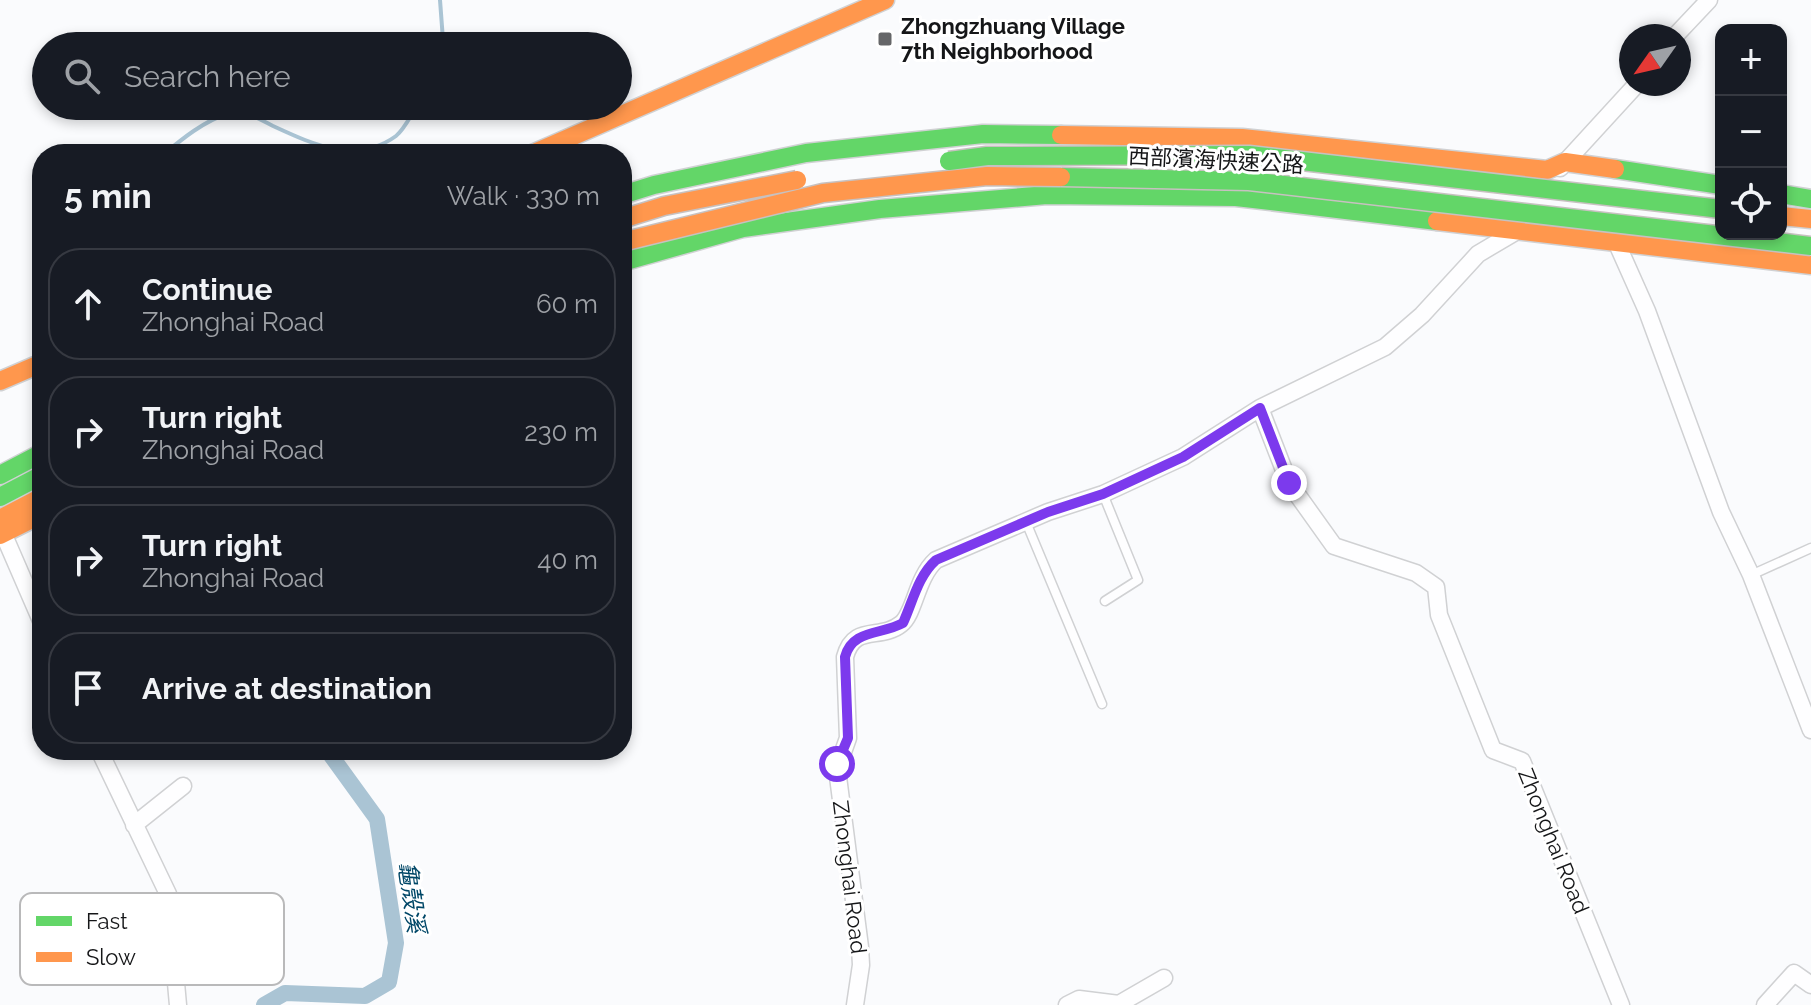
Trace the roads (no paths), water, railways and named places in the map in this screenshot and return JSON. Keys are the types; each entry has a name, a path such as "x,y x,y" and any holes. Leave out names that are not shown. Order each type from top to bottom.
{"main road":[{"path":"632,110 885,0"},
{"path":"555,144 610,120"},
{"path":"632,192 806,153 983,134 1242,138 1547,170 1565,162 1715,184"},
{"name":"西部濱海快速公路","path":"925,163 987,156 1249,155 1715,208"},
{"path":"632,216 664,206 817,176 894,167"},
{"name":"西部濱海快速公路","path":"632,240 823,193 987,176 1249,181 1811,246"},
{"path":"632,259 743,228 880,209 1047,195 1236,197 1811,265"},
{"path":"1787,195 1811,199"},
{"path":"1787,217 1811,219"},
{"path":"0,381 32,367"},
{"path":"0,475 32,458"},
{"path":"0,497 32,480"},
{"path":"1,529 32,505"},
{"path":"1,529 32,518"}],"street":[{"path":"1686,24 1709,0"},
{"name":"Zhonghai Road","path":"855,1005 861,965 860,947 837,769 848,738 845,657 848,646 859,636 903,623 920,580 936,560 1026,521 1103,494 1183,457 1260,408 1385,347 1422,315 1478,254 1521,230 1565,162 1626,96"},
{"path":"1565,162 1617,242 1647,311 1721,512 1751,575 1811,730"},
{"name":"Zhonghai Road","path":"1260,408 1289,483 1334,546 1416,573 1436,587 1439,615 1493,750 1522,761 1621,1005"},
{"path":"1,529 32,600"},
{"path":"104,760 166,893"},
{"path":"134,825 183,786"},
{"path":"1765,1005 1794,973 1811,985"},
{"path":"1067,1005 1079,999 1119,1004 1164,978"},
{"path":"177,985 178,1005"}],"lane":[{"path":"1103,494 1138,580 1105,601"},
{"path":"1026,521 1102,704"},
{"path":"1751,575 1811,548"}],"waterway":[{"name":"龜殼溪","path":"440,0 442,32"},
{"name":"龜殼溪","path":"177,144 213,120"},
{"name":"龜殼溪","path":"260,120 316,144"},
{"name":"龜殼溪","path":"383,144 396,136 409,120"},
{"name":"龜殼溪","path":"264,1005 285,993 365,996 389,982 396,943 377,819 334,760"}],"place":[{"name":"Zhongzhuang Village 7th Neighborhood","path":"885,39"}]}
